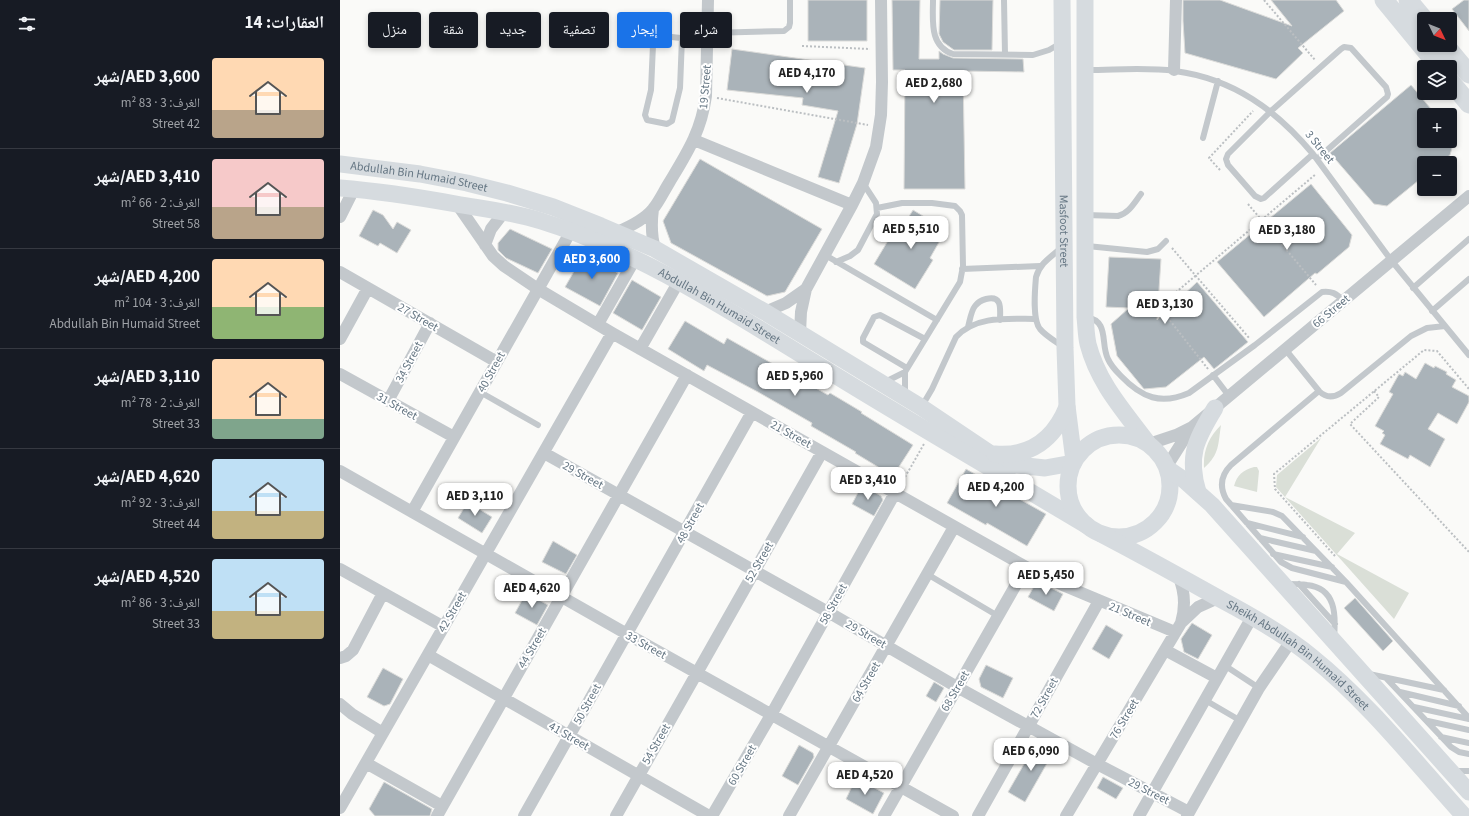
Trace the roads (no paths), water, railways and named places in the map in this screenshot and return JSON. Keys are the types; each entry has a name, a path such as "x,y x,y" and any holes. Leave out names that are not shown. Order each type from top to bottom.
{"main road":[{"path":"1384,0 1433,60"},
{"path":"1408,0 1418,12"},
{"path":"1451,52 1469,74"},
{"path":"1457,89 1469,104"}],"street":[{"name":"19 Street","path":"708,0 708,12"},
{"path":"800,333 801,312 806,289 852,204 871,162 879,127 882,82 881,0"},
{"name":"Masfoot Street","path":"1062,0 1065,348 1067,406 1074,462"},
{"name":"Masfoot Street","path":"1084,0 1085,317 1088,343 1099,373 1114,400 1148,443"},
{"path":"1174,70 1176,0"},
{"name":"19 Street","path":"655,249 651,223 653,210 694,140 701,120 706,96 708,48"},
{"path":"694,140 852,204"},
{"name":"Abdullah Bin Humaid Street","path":"340,164 442,177 538,202 617,232 655,249 765,312 921,407 991,454 1017,465 1031,468 1045,468 1074,462"},
{"path":"438,201 444,198 447,193 448,187 442,177"},
{"path":"340,218 347,188"},
{"name":"Abdullah Bin Humaid Street","path":"347,188 457,204 540,220 571,231 635,259 679,281 1086,525"},
{"name":"66 Street","path":"1148,443 1176,435 1192,427 1469,196"},
{"name":"21 Street","path":"457,204 485,245 498,261 538,289 612,333 1026,567 1099,601 1178,628"},
{"name":"19 Street","path":"617,232 634,224 653,210"},
{"path":"485,245 491,229 504,212"},
{"name":"40 Street","path":"412,512 571,231"},
{"path":"598,324 635,259"},
{"name":"27 Street","path":"340,272 497,362"},
{"path":"640,349 679,281"},
{"path":"340,339 368,288"},
{"path":"765,312 786,303 806,289"},
{"name":"34 Street","path":"388,401 430,323"},
{"name":"42 Street","path":"340,808 612,333"},
{"name":"31 Street","path":"340,374 454,437"},
{"name":"44 Street","path":"439,813 687,375"},
{"path":"991,454 1005,455 1018,453 1032,448 1044,441 1062,420 1067,406"},
{"path":"1198,492 1194,480 1193,467 1196,442 1215,408"},
{"name":"48 Street","path":"627,634 752,412"},
{"name":"66 Street","path":"1168,467 1192,427"},
{"path":"1121,434 1134,436 1148,443 1160,454 1168,467 1171,484 1170,498 1164,512 1155,523 1143,532 1129,536 1115,537 1101,534 1086,525 1075,512 1069,496 1068,479 1074,462 1083,450 1094,441 1107,436 1121,434"},
{"name":"52 Street","path":"696,673 822,452"},
{"name":"29 Street","path":"544,453 828,612 957,687 1188,814"},
{"name":"Sheikh Abdullah Bin Humaid Street","path":"1168,467 1212,505 1282,584 1335,633 1363,673 1469,792"},
{"name":"33 Street","path":"340,471 696,673 953,816"},
{"name":"58 Street","path":"771,715 895,493"},
{"name":"64 Street","path":"789,816 954,527"},
{"name":"Sheikh Abdullah Bin Humaid Street","path":"1101,534 1178,575 1291,641 1330,672 1363,703 1464,816"},
{"name":"68 Street","path":"884,816 1026,567"},
{"path":"340,569 444,627"},
{"name":"76 Street","path":"1178,575 1184,594 1184,608 1178,628"},
{"path":"340,658 346,656 353,650 383,593"},
{"name":"76 Street","path":"1066,816 1178,628 1198,607 1218,598"},
{"name":"72 Street","path":"978,816 1099,601"},
{"path":"1139,816 1252,617"},
{"name":"50 Street","path":"524,816 627,634"},
{"path":"1188,814 1260,688 1291,641"},
{"path":"1165,650 1217,678"},
{"name":"41 Street","path":"428,655 711,816"},
{"name":"54 Street","path":"616,816 696,673"},
{"path":"341,708 383,733"},
{"name":"60 Street","path":"711,816 771,715"},
{"path":"366,763 439,813"},
{"path":"1435,784 1436,779 1441,773 1450,771"}],"lane":[{"path":"732,35 784,31 790,24 790,0"},
{"path":"933,0 933,29 936,42 943,50 953,54 1033,55 1049,50 1062,42"},
{"path":"1004,0 1005,54"},
{"path":"660,36 682,38 680,88 672,121 667,124 647,120 645,115 651,90 654,41 660,36"},
{"path":"1344,47 1351,48 1386,87 1388,94 1385,100 1261,199 1255,196 1228,165 1226,159 1228,154 1270,111 1344,47"},
{"name":"3 Street","path":"1085,70 1157,69 1196,74 1218,81 1250,97 1270,111 1300,139 1315,157 1391,260 1469,355"},
{"path":"1203,138 1218,81"},
{"path":"836,262 850,256 858,250 877,214 874,198 863,182"},
{"path":"1085,215 1118,216 1129,210 1141,194"},
{"path":"877,208 902,203 917,202 947,204 958,208 962,215 962,276 957,287 906,370 882,383"},
{"path":"1413,288 1469,239"},
{"path":"1085,246 1147,252 1158,249 1166,241"},
{"path":"1064,246 1040,266 1036,277 1036,319 1039,328 1065,348"},
{"path":"824,255 937,320"},
{"path":"962,269 1040,266"},
{"path":"1432,310 1469,279"},
{"path":"1085,317 1096,320 1102,329 1106,354 1112,366 1135,390 1145,396 1167,400 1179,398 1189,393 1322,292 1334,292 1343,301"},
{"path":"968,327 975,306 982,301 991,298 1000,302 1000,320"},
{"path":"906,370 863,342 863,338 874,317 880,315 925,339"},
{"path":"921,407 932,389 956,337 968,327 982,321 1036,319"},
{"path":"1285,349 1319,391 1327,396 1337,396 1410,336 1427,328 1445,326"},
{"path":"905,397 906,370"},
{"path":"1213,375 1229,396"},
{"path":"1319,391 1231,465 1222,478 1221,485 1223,493 1231,505 1281,562 1292,568 1346,582"},
{"path":"480,392 538,425"},
{"path":"1231,505 1278,513 1286,519 1346,582 1469,719"},
{"path":"1247,523 1303,537"},
{"path":"1260,538 1316,551"},
{"path":"1273,554 1332,567"},
{"path":"927,574 998,616"},
{"path":"1282,584 1313,586 1325,592 1335,610 1335,633"},
{"path":"1299,584 1335,633"},
{"path":"1224,665 1260,688"},
{"path":"1363,673 1444,690"},
{"path":"1386,678 1455,749 1469,754"},
{"path":"1400,692 1458,706"},
{"path":"1205,700 1241,721"},
{"path":"1413,707 1469,719"},
{"path":"1427,721 1469,730"},
{"path":"1441,736 1469,743"},
{"path":"1450,771 1469,771"}]}
